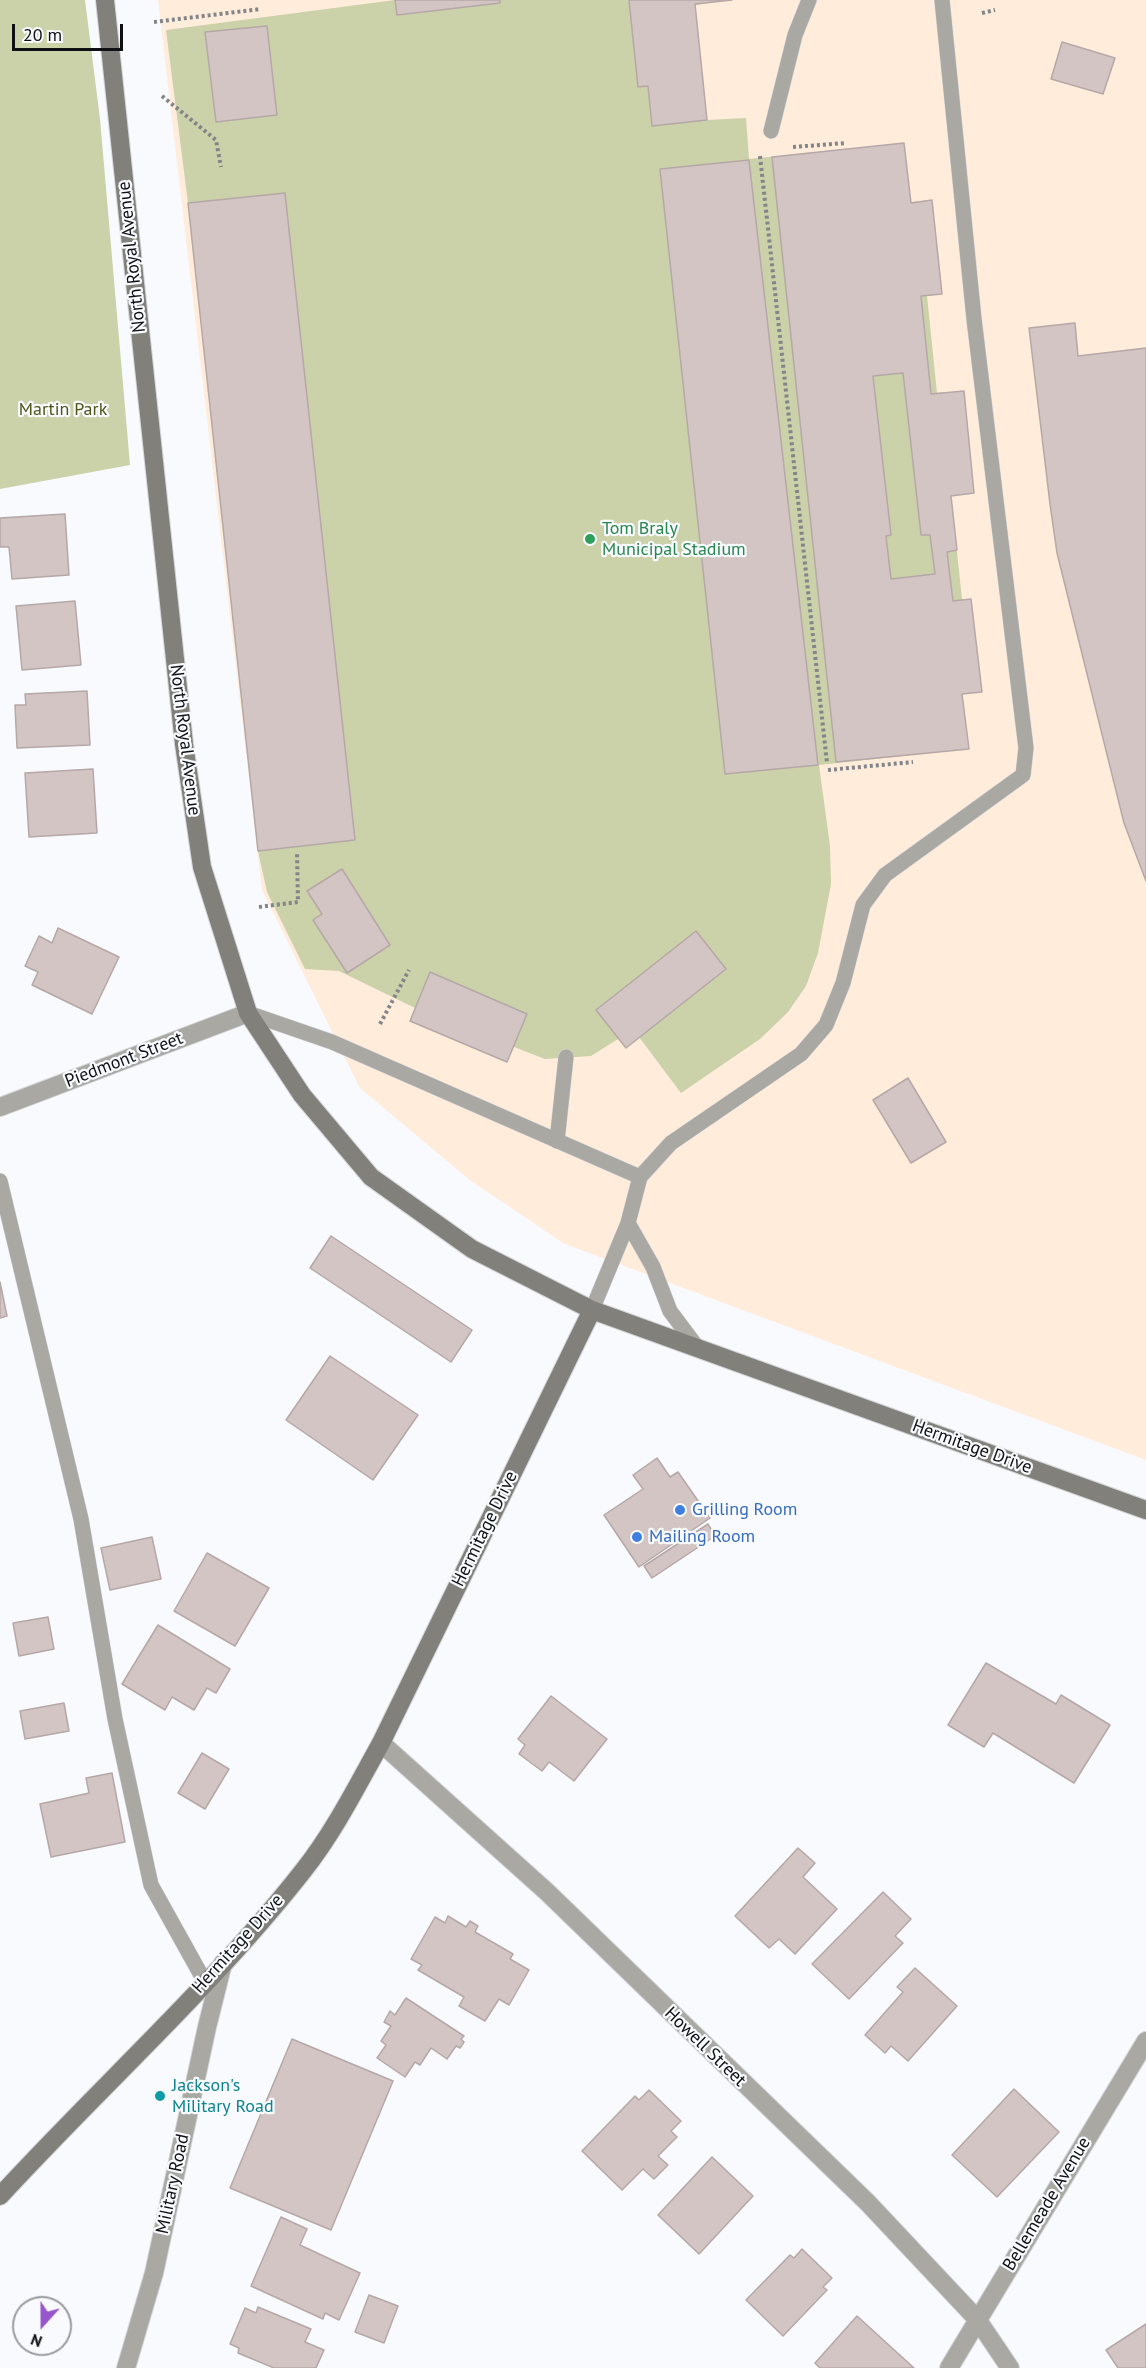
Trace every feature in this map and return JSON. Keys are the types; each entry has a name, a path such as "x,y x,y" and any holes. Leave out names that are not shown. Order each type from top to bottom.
{"street":[{"name":"North Royal Avenue","path":"105,0 186,755 202,867 248,1013 302,1095 371,1177 472,1249 592,1310"},
{"name":"Piedmont Street","path":"0,1107 248,1013"},
{"name":"Hermitage Drive","path":"0,2196 223,1963 304,1870 345,1807 381,1743 592,1310 1146,1509"},
{"name":"Howell Street","path":"381,1743 547,1892 868,2204 977,2319 1010,2368"},
{"name":"Military Road","path":"126,2368 154,2273 223,1963"},
{"name":"Bellemeade Avenue","path":"949,2368 1146,2041"}],"lane":[{"path":"771,131 795,35 809,0"},
{"path":"592,1310 628,1222 640,1177 671,1143 801,1054 826,1025 843,983 863,905 885,875 1023,775 1026,748 974,319 942,0"},
{"path":"248,1013 332,1041 640,1177"},
{"path":"557,1141 566,1057"},
{"path":"0,1181 81,1520 115,1719 151,1884 205,1982"},
{"path":"628,1222 653,1267 670,1311 697,1347"}],"path":[{"path":"154,22 261,9"},
{"path":"982,13 995,10"},
{"path":"162,96 216,140 221,167"},
{"path":"793,147 846,143"},
{"path":"760,158 827,763"},
{"path":"828,770 913,762"},
{"path":"259,907 298,902 297,852"},
{"path":"380,1024 409,970"}],"shaded area":[{"path":"158,0 1146,0 1146,1460 565,1244 471,1181 360,1088 262,890"}],"green space":[{"name":"Martin Park","path":"0,0 85,0 100,119 130,465 0,489"},
{"name":"Tom Braly Municipal Stadium","path":"395,0 732,0 695,5 707,120 746,118 749,159 904,143 911,202 932,200 942,294 927,296 937,393 964,391 974,493 951,496 962,599 971,599 982,692 962,694 969,749 819,765 830,846 831,884 818,953 806,986 788,1012 760,1039 681,1093 639,1037 626,1048 618,1039 591,1056 545,1059 514,1047 507,1062 410,1021 415,1008 339,971 305,969 267,892 258,851 188,203 166,30"}],"building":[{"path":"395,0 500,0 500,3 397,15"},
{"path":"629,0 732,0 695,4 707,120 652,126 648,86 638,87"},
{"path":"267,26 277,115 216,122 205,32"},
{"path":"1062,42 1115,58 1103,94 1051,79"},
{"path":"904,143 911,203 932,200 942,294 921,296 931,394 964,391 974,493 951,496 957,550 947,552 953,601 971,599 982,692 962,694 969,749 836,762 772,157"},
{"path":"749,160 818,765 725,774 660,169"},
{"path":"285,193 355,840 258,851 188,203"},
{"path":"1075,323 1078,356 1146,348 1146,881 1124,823 1057,553 1050,504 1029,328"},
{"path":"903,373 921,535 930,535 935,574 891,579 886,536 891,535 873,376"},
{"path":"65,514 69,575 12,579 9,547 0,547 0,518"},
{"path":"75,601 81,665 22,670 16,606"},
{"path":"87,691 90,745 17,748 15,705 26,705 25,694"},
{"path":"93,769 97,833 29,837 25,773"},
{"path":"342,869 390,945 347,973 313,920 322,914 307,891"},
{"path":"58,928 119,957 92,1014 32,985 38,972 25,966 39,936 52,943"},
{"path":"696,931 726,969 626,1048 596,1010"},
{"path":"430,972 527,1014 507,1062 410,1021"},
{"path":"908,1078 946,1142 911,1163 873,1100"},
{"path":"331,1236 472,1330 451,1362 310,1268"},
{"path":"0,1282 7,1316 0,1318"},
{"path":"330,1356 418,1415 373,1480 286,1420"},
{"path":"657,1458 670,1477 678,1472 710,1518 639,1567 604,1515 643,1489 633,1475"},
{"path":"708,1524 715,1536 652,1578 644,1566"},
{"path":"152,1537 161,1579 110,1590 101,1548"},
{"path":"207,1553 269,1588 235,1646 174,1611"},
{"path":"48,1617 54,1649 19,1656 13,1623"},
{"path":"158,1625 230,1669 216,1693 207,1688 194,1710 172,1697 165,1710 122,1684"},
{"path":"986,1663 1056,1704 1061,1695 1110,1725 1074,1783 993,1733 984,1747 948,1725"},
{"path":"551,1696 607,1739 574,1781 549,1762 542,1771 519,1754 525,1745 518,1739"},
{"path":"64,1703 69,1731 25,1739 20,1711"},
{"path":"202,1753 229,1769 205,1809 178,1793"},
{"path":"112,1773 125,1842 51,1857 40,1804 89,1793 86,1778"},
{"path":"798,1848 815,1863 803,1877 837,1909 795,1954 779,1939 769,1948 735,1916"},
{"path":"883,1892 911,1919 895,1936 903,1943 849,1999 812,1964"},
{"path":"448,1916 466,1927 470,1921 478,1926 475,1932 513,1954 510,1959 529,1970 509,2005 499,1999 485,2021 459,2006 464,1997 418,1970 422,1965 411,1959 435,1917 445,1923"},
{"path":"915,1968 957,2006 908,2061 891,2046 885,2053 865,2035 903,1992 897,1987"},
{"path":"406,1998 464,2036 461,2039 464,2042 460,2048 456,2046 447,2059 431,2048 420,2065 415,2062 405,2077 377,2058 386,2045 381,2041 391,2026 384,2022 390,2011 395,2015"},
{"path":"292,2039 393,2081 331,2230 230,2188"},
{"path":"1014,2089 1059,2132 997,2197 952,2155"},
{"path":"649,2090 681,2121 671,2131 677,2137 658,2156 668,2165 654,2179 643,2169 622,2190 582,2151 635,2096 639,2100"},
{"path":"712,2157 753,2196 699,2254 658,2215"},
{"path":"281,2217 307,2229 300,2245 360,2273 339,2320 325,2313 323,2319 251,2286"},
{"path":"802,2249 832,2278 823,2287 827,2290 783,2336 746,2300 790,2255 794,2258"},
{"path":"369,2295 398,2306 384,2343 355,2332"},
{"path":"258,2307 311,2329 305,2342 324,2350 316,2368 274,2368 238,2353 239,2348 230,2344 245,2308 256,2313"},
{"path":"857,2316 914,2368 820,2368 815,2363"},
{"path":"1146,2324 1146,2368 1118,2368 1106,2350"}],"place":[{"name":"Tom Braly Municipal Stadium","path":"590,539"},
{"name":"Grilling Room","path":"680,1510"},
{"name":"Mailing Room","path":"637,1537"},
{"name":"Jackson's Military Road","path":"160,2096"}]}
